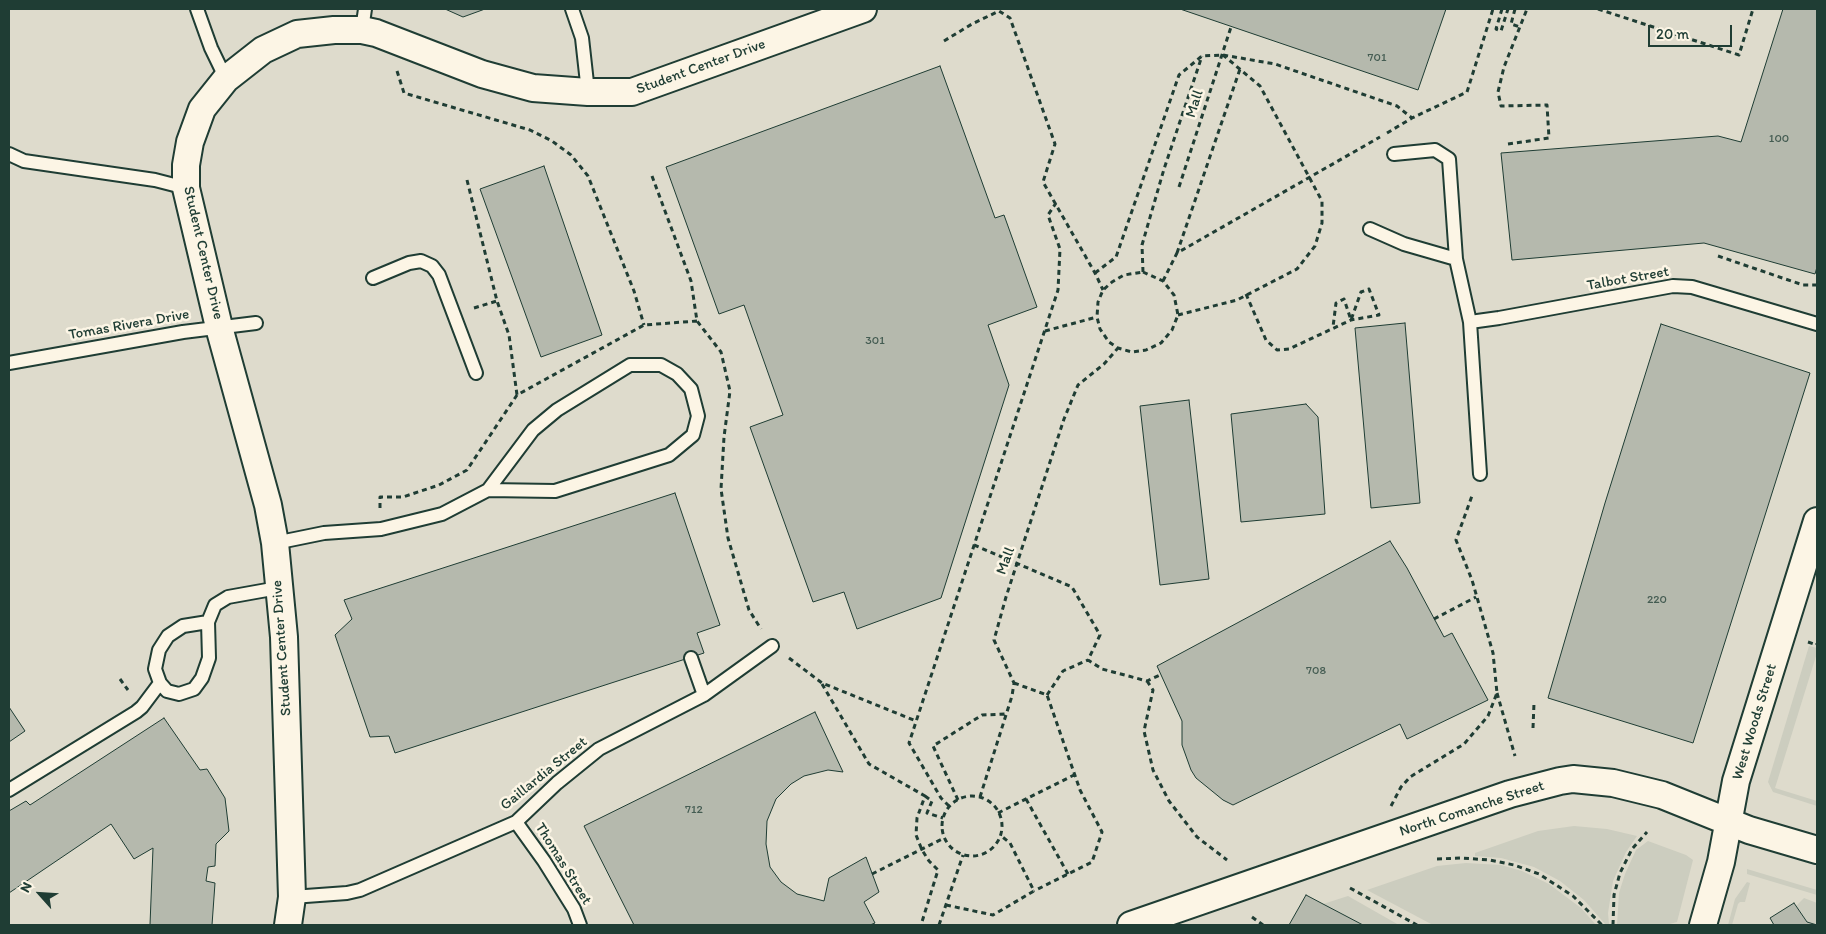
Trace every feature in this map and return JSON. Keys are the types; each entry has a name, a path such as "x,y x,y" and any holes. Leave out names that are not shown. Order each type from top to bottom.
{"street":[{"name":"Student Center Drive","path":"288,925 292,897 284,637 275,544 268,505 219,327 186,188 186,165 190,142 202,109 226,79 263,50 297,34 334,30 364,20 376,32 482,74 532,88 588,92 632,92 863,9"},
{"name":"West Woods Street","path":"1703,925 1721,862 1736,781 1817,521"},
{"name":"North Comanche Street","path":"1131,925 1510,794 1573,779 1613,784 1654,793 1697,808 1727,822 1817,850"}],"lane":[{"path":"197,9 211,48 226,79"},
{"path":"572,9 582,38 588,92"},
{"path":"1394,154 1435,150 1449,159 1456,259 1470,322 1480,474"},
{"path":"9,154 24,161 155,180 186,188"},
{"path":"1370,229 1404,244 1456,259"},
{"path":"372,278 409,263 421,261 432,266 439,275 476,373"},
{"name":"Talbot Street","path":"1470,322 1674,286 1692,287 1817,324"},
{"name":"Tomas Rivera Drive","path":"9,363 219,327 256,323"},
{"path":"275,544 324,533 382,529 442,514 488,490 533,430 557,410 630,365 661,365 677,374 691,389 698,416 693,435 669,455 555,491 488,490"},
{"path":"208,622 183,626 168,636 159,650 155,669 160,683 167,691 179,694 194,689 202,678 209,658 208,622 215,606 228,597 278,588"},
{"name":"Gaillardia Street","path":"292,897 347,893 360,890 516,822 557,783 599,749 704,695 772,646"},
{"path":"691,658 704,695"},
{"path":"9,790 136,712 160,683"},
{"name":"Thomas Street","path":"516,822 544,861 574,909 580,925"}],"path":[{"path":"1176,253 1311,178 1412,118 1467,92 1493,9"},
{"path":"1502,9 1496,29 1501,31 1508,9"},
{"path":"1515,9 1511,24 1520,26"},
{"path":"1508,144 1549,138 1547,105 1501,106 1498,92 1504,67 1527,9"},
{"path":"1598,9 1738,55 1753,9"},
{"path":"944,41 972,24 999,11 1010,18 1055,144 1044,182 1103,290"},
{"name":"Mall","path":"1179,187 1231,27"},
{"path":"1095,273 1116,257 1179,75 1202,56 1223,55 1275,64 1397,106 1412,118"},
{"path":"1178,314 1227,304 1297,269 1315,246 1322,223 1322,201 1260,86 1223,55"},
{"path":"1143,272 1142,245 1164,170 1202,56"},
{"path":"1163,281 1176,253 1240,69"},
{"path":"397,72 404,93 530,130 552,141 570,155 588,176 634,291 644,325"},
{"path":"652,176 690,281 697,321 721,352 730,391 724,437 721,489 728,538 749,610 772,646 822,683 916,721"},
{"path":"467,180 497,301 509,335 517,396"},
{"path":"950,806 941,798 909,743 1058,290 1060,249 1048,215 1056,203"},
{"path":"1718,256 1803,285 1817,285"},
{"path":"1143,272 1163,281 1174,296 1178,314 1172,330 1161,343 1146,350 1132,352 1118,348 1109,342 1100,329 1097,317 1098,302 1103,290 1124,275 1143,272"},
{"path":"1246,294 1266,340 1277,350 1290,349 1351,320 1379,315 1369,289 1361,292 1351,320"},
{"path":"1333,327 1336,303 1344,299 1351,320"},
{"path":"1045,331 1097,317"},
{"name":"Mall","path":"1014,683 994,640 1008,590 1064,419 1078,385 1104,364 1118,348"},
{"path":"1480,474 1456,540 1494,654 1497,693 1515,756"},
{"path":"974,545 1072,587 1100,635 1088,660 1063,671 1047,695"},
{"path":"1434,619 1476,596"},
{"path":"1807,642 1817,645 1817,643"},
{"path":"1088,660 1102,669 1147,681 1160,675"},
{"path":"1147,681 1153,690 1144,731 1153,770 1169,801 1197,837 1227,860"},
{"path":"822,683 869,764 932,801 927,813 943,818"},
{"path":"980,797 1012,696 1014,683 1047,695"},
{"path":"1383,838 1391,806 1401,787 1410,777 1464,744 1488,716 1497,693"},
{"path":"946,905 993,914 1092,862 1102,832 1080,790 1047,695"},
{"path":"1533,728 1534,704"},
{"path":"958,800 933,746 982,715 1006,714"},
{"path":"998,813 1074,775"},
{"path":"921,925 938,870 922,850 916,835 917,818 925,796"},
{"path":"965,796 980,797 989,801 998,813 1002,825 1000,834 990,850 982,855 963,855 955,852 948,846 942,830 943,818 950,806 965,796"},
{"path":"1026,799 1068,874"},
{"path":"1612,925 1614,895 1620,873 1632,849 1647,832"},
{"path":"1000,834 1010,843 1034,891"},
{"path":"872,874 944,838"},
{"path":"939,925 963,855"},
{"path":"1437,859 1490,860 1514,865 1539,874 1574,896 1602,925"},
{"path":"1350,888 1417,925"},
{"path":"1252,917 1263,925"}],"shaded area":[{"path":"9,9 1817,9 1817,925 9,925"},
{"path":"1809,646 1817,648 1817,653 1775,788 1817,801 1817,806 1773,792 1768,782"},
{"path":"1574,826 1607,829 1637,836 1626,852 1613,881 1608,913 1609,924 1606,925 1584,900 1560,881 1534,867 1501,858 1475,856 1475,853 1538,831"},
{"path":"1648,841 1686,855 1693,860 1677,922 1666,925 1617,925 1619,893 1625,874 1636,850"},
{"path":"1466,863 1501,865 1522,871 1549,884 1581,908 1596,925 1433,925 1367,890 1437,866"},
{"path":"1747,869 1817,890 1817,895 1747,874"},
{"path":"1747,882 1750,883 1745,902 1738,904 1732,925 1728,925 1735,899"},
{"path":"1348,896 1399,925 1363,925 1323,904"},
{"path":"1804,898 1817,903 1817,925 1807,922 1796,906"}],"building":[{"path":"445,9 485,9 463,17"},
{"path":"1180,9 1446,9 1418,90"},
{"path":"1783,9 1817,9 1817,267 1815,274 1704,243 1512,260 1501,153 1718,136 1741,142"},
{"path":"940,66 995,218 1004,215 1037,307 988,325 1009,385 941,598 857,629 844,592 813,602 750,427 783,415 744,305 719,314 666,167"},
{"path":"544,166 602,335 541,357 480,189"},
{"path":"1405,323 1420,503 1371,508 1355,328"},
{"path":"1661,324 1810,373 1693,743 1548,698 1605,503"},
{"path":"1189,400 1209,579 1160,585 1140,406"},
{"path":"1306,404 1318,417 1325,514 1241,522 1231,414"},
{"path":"675,493 720,625 697,633 704,653 395,753 389,736 370,737 335,635 352,619 344,600"},
{"path":"1390,541 1407,568 1444,637 1452,633 1488,700 1407,739 1400,724 1233,805 1223,800 1196,778 1191,770 1182,745 1182,721 1157,666"},
{"path":"9,707 25,731 9,742"},
{"path":"815,712 843,772 828,770 804,776 791,784 776,799 767,821 766,844 770,867 781,882 797,894 824,901 829,878 866,857 879,892 864,902 875,923 870,925 634,925 584,826"},
{"path":"164,718 200,770 207,769 225,798 229,831 216,844 215,866 208,867 206,881 215,883 212,925 150,925 153,848 134,859 111,824 9,893 9,811 26,801 30,805"},
{"path":"1306,895 1323,904 1363,925 1289,925"},
{"path":"1794,903 1807,922 1817,925 1774,925 1770,918"}]}
